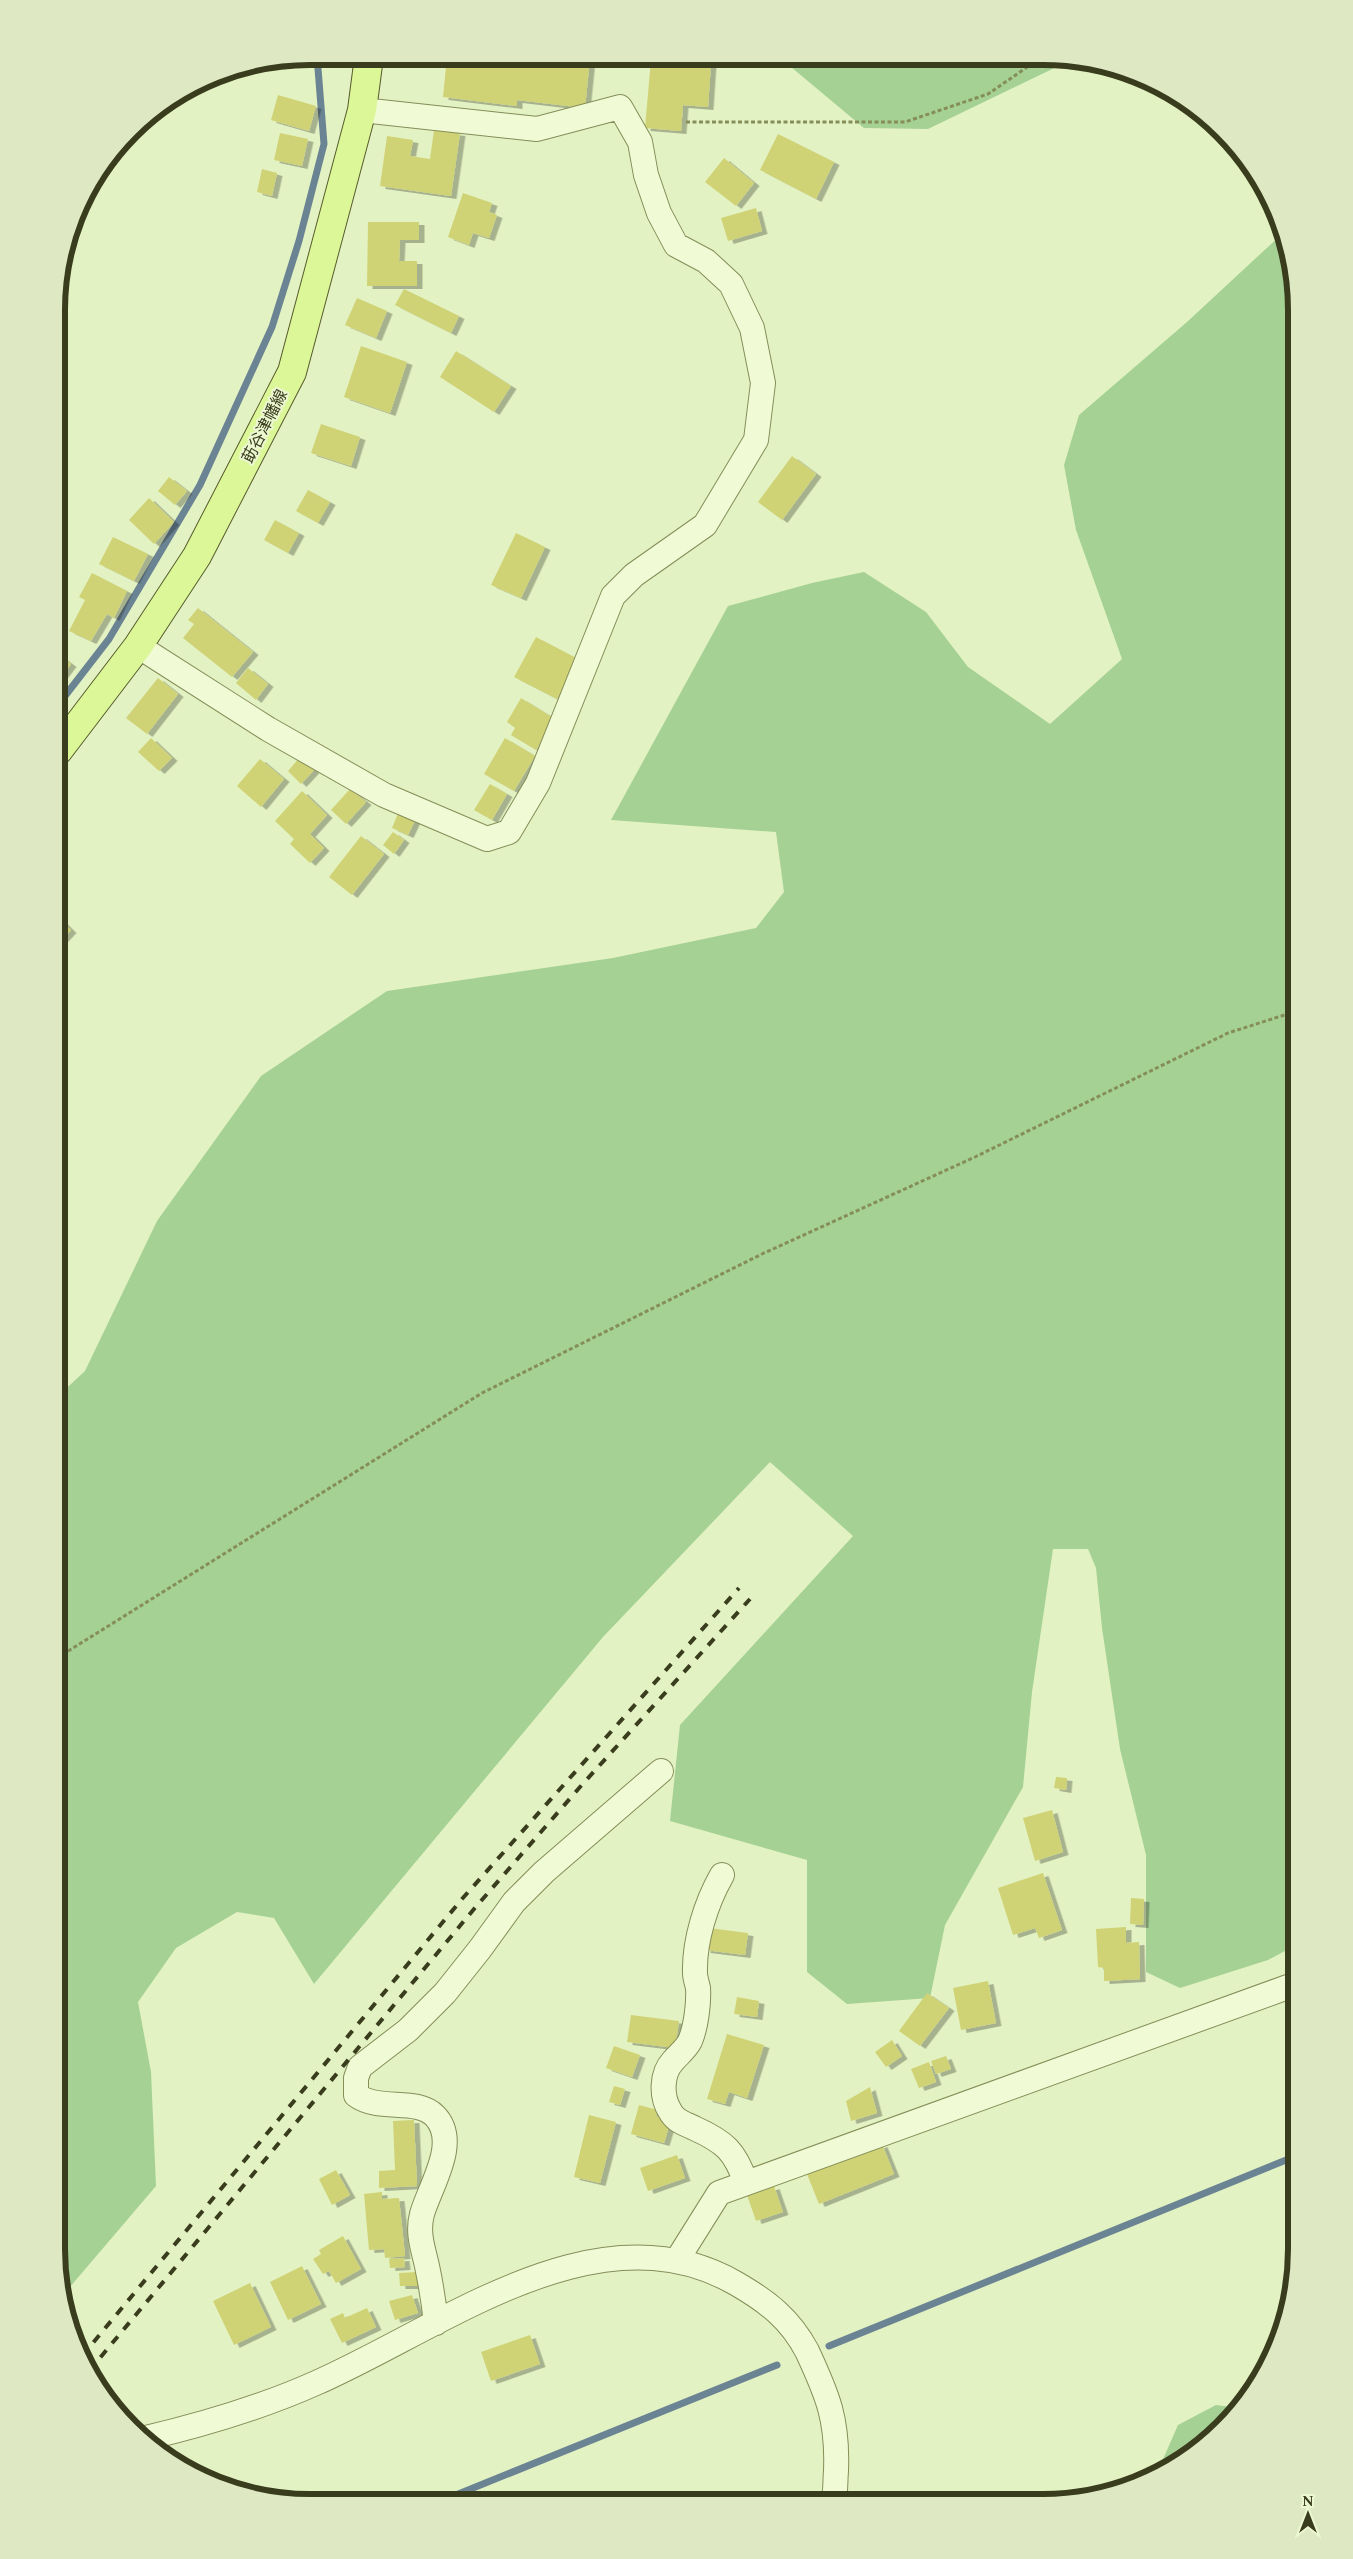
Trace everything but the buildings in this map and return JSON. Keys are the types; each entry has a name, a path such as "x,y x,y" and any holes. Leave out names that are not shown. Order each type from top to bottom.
{"main road":[{"name":"莇谷津幡線","path":"65,742 138,646 197,556 292,372 362,110 368,65"}],"street":[{"path":"138,646 268,729 384,795 487,839 509,832 538,783 613,596 634,575 706,525 756,440 763,383 752,328 730,284 706,261 676,245 659,213 646,175 640,142 620,107 537,129 362,110"},
{"path":"436,2323 426,2262 419,2236 421,2215 445,2148 443,2131 436,2117 426,2109 366,2103 356,2095 356,2078 360,2067 408,2030 445,1993 514,1902 661,1770"},
{"path":"722,1875 708,1899 704,1917 695,1965 696,2009 690,2041 671,2062 664,2076 663,2091 668,2110 676,2120 714,2137 728,2147 739,2163 746,2183"},
{"path":"676,2260 719,2193 1288,1987"},
{"path":"152,2436 212,2422 316,2383 533,2277 581,2264 631,2257 676,2260 722,2275 768,2302 799,2335 826,2392 837,2437 833,2494"}],"path":[{"path":"686,122 905,122 988,94 1030,65"},
{"path":"65,1653 482,1393 762,1254 975,1157 1228,1033 1288,1014"}],"green space":[{"path":"787,65 1059,66 928,129 864,128"},
{"path":"1277,238 1286,278 1288,310 1288,1949 1268,1960 1180,1988 1146,1972 1146,1855 1120,1749 1102,1628 1096,1568 1088,1549 1053,1549 1032,1692 1023,1787 945,1925 930,1998 847,2004 807,1972 807,1860 670,1821 680,1725 853,1536 770,1462 603,1637 314,1984 274,1918 237,1912 176,1948 138,2002 151,2072 156,2186 68,2289 65,2249 65,1390 85,1371 157,1221 261,1076 387,991 613,958 756,928 784,892 776,832 611,820 728,606 812,583 864,572 926,612 968,667 1050,724 1122,659 1076,530 1064,465 1079,415 1187,322"},
{"path":"1216,2405 1230,2407 1205,2433 1161,2464 1178,2425"}],"waterway":[{"path":"65,696 109,639 200,485 272,327 299,241 324,144 318,65"},
{"path":"829,2346 1288,2159"},
{"path":"458,2494 777,2365"}],"railway":[{"path":"87,2350 462,1899 739,1588"},
{"path":"94,2365 474,1909 580,1787 750,1599"}]}
